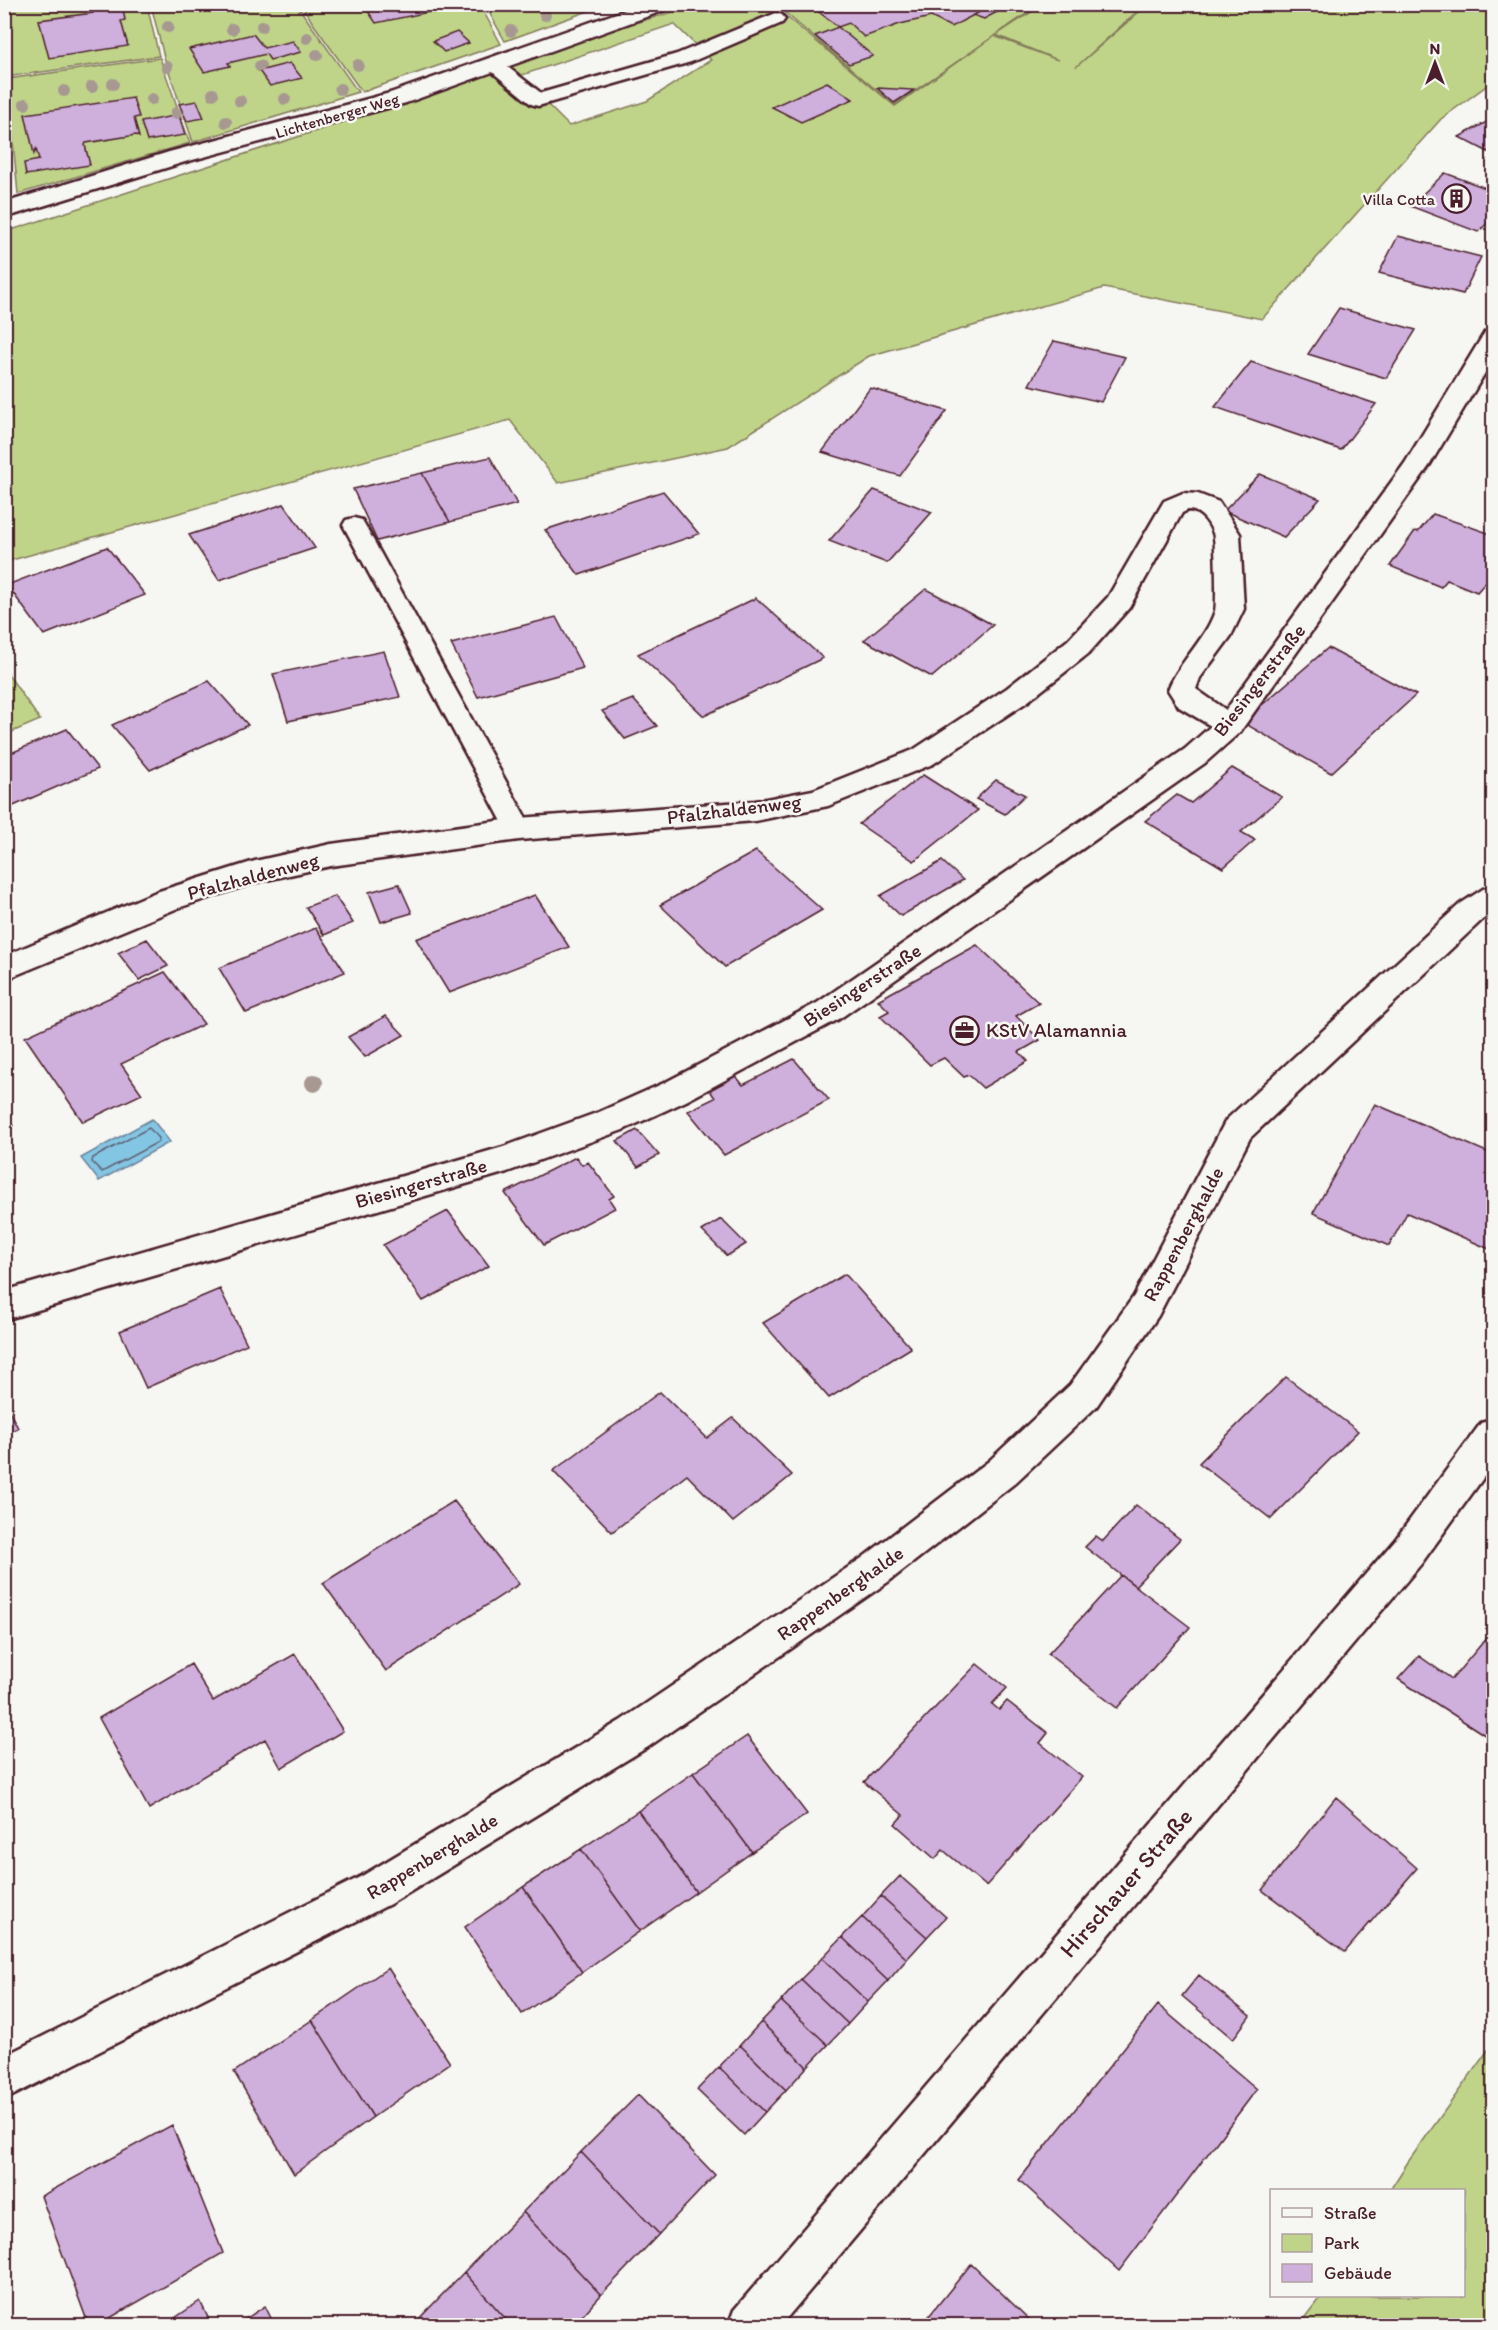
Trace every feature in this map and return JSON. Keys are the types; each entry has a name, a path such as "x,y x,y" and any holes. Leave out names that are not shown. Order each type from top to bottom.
{"street":[{"name":"Lichtenberger Weg","path":"4,211 177,157 357,110 438,86 625,16 664,4"},
{"name":"Biesingerstraße","path":"4,1306 507,1159 611,1121 675,1092 828,1011 1195,756 1230,725 1416,466 1494,337"},
{"name":"Pfalzhaldenweg","path":"4,969 167,900 255,872 331,855 519,829 754,811 818,799 923,757 1017,695 1078,647 1119,602 1167,516 1173,507 1183,501 1198,502 1210,507 1227,534 1230,609 1216,636 1187,676 1182,690 1189,700 1230,725"},
{"name":"Rappenberghalde","path":"4,2079 376,1890 634,1734 875,1570 1002,1472 1083,1396 1146,1306 1238,1129 1472,912 1494,897"},
{"name":"Hirschauer Straße","path":"750,2325 1400,1561 1494,1434"}],"lane":[{"path":"493,65 538,100 684,58 776,19"},
{"path":"354,525 519,829"}],"green space":[{"path":"22,4 147,5 159,56 5,77 4,20 8,14 7,6"},
{"path":"151,5 297,5 358,92 193,142 164,57"},
{"path":"302,5 480,5 501,44 362,92"},
{"path":"485,5 605,5 505,41"},
{"path":"697,5 772,5 895,106 994,36 1058,60 996,35 1042,5 1144,5 1076,67 1147,5 1493,5 1493,81 1441,119 1262,319 1104,288 869,356 728,447 558,483 510,420 5,562 5,232 482,77 579,39","holes":["674,24 711,60 647,101 569,126 519,76"]},
{"path":"776,5 1039,5 894,105"},
{"path":"160,58 190,143 18,194 7,79"},
{"path":"4,104 11,197 5,199 4,199"},
{"path":"5,670 40,720 4,735"},
{"path":"1493,2043 1493,2325 1300,2325 1321,2297 1465,2297 1465,2189 1391,2189"}],"water":[{"path":"152,1119 170,1142 99,1181 81,1158"}],"building":[{"path":"122,4 125,20 121,21 128,46 49,58 39,20 93,13 92,8"},
{"path":"363,4 451,4 453,7 376,23"},
{"path":"846,4 993,5 951,27 931,17 900,24 864,37 849,23 838,27 819,12"},
{"path":"992,4 1012,4 984,19 973,15"},
{"path":"838,27 873,56 849,64 815,36"},
{"path":"457,32 469,43 444,52 433,41"},
{"path":"253,34 264,48 293,41 301,52 270,60 266,54 228,63 230,66 204,72 189,49"},
{"path":"290,63 302,78 270,86 259,71"},
{"path":"827,82 853,99 801,122 772,107"},
{"path":"877,88 914,90 894,103"},
{"path":"133,98 139,117 134,118 139,137 136,135 86,143 90,165 26,175 24,163 39,160 36,149 34,154 25,114"},
{"path":"197,101 204,118 187,121 179,104"},
{"path":"179,115 185,135 147,141 141,122"},
{"path":"1494,118 1494,155 1459,137"},
{"name":"Villa Cotta","path":"1445,173 1494,191 1494,217 1478,232 1410,206"},
{"path":"1398,236 1481,257 1463,294 1379,273"},
{"path":"1339,308 1416,330 1386,378 1308,354"},
{"path":"1054,341 1125,357 1101,402 1029,385"},
{"path":"1251,362 1376,404 1341,450 1215,407"},
{"path":"870,388 947,411 900,476 822,452"},
{"path":"490,457 517,504 450,522 422,473"},
{"path":"422,473 450,522 377,541 353,489"},
{"path":"1260,474 1320,499 1284,537 1224,511"},
{"path":"874,490 932,512 887,563 829,541"},
{"path":"663,491 699,534 579,575 545,530"},
{"path":"284,504 315,548 219,580 189,535"},
{"path":"1433,514 1494,535 1494,573 1477,592 1447,580 1441,587 1390,566 1415,531 1418,532"},
{"path":"107,547 145,595 44,635 7,585"},
{"path":"926,589 993,625 932,677 864,640"},
{"path":"756,598 823,658 704,716 638,654"},
{"path":"556,617 583,668 478,697 451,644"},
{"path":"1328,648 1416,695 1331,773 1242,722"},
{"path":"384,651 400,697 288,721 273,674"},
{"path":"209,681 248,725 150,770 112,725"},
{"path":"633,699 657,726 625,739 602,711"},
{"path":"67,729 98,769 11,807 4,798 4,756"},
{"path":"1232,768 1282,797 1241,832 1255,840 1223,868 1145,821 1177,795 1191,803"},
{"path":"923,775 978,810 914,861 859,824"},
{"path":"996,780 1025,795 1005,814 976,799"},
{"path":"756,851 822,910 725,967 660,905"},
{"path":"942,861 963,880 901,916 880,896"},
{"path":"399,884 412,913 381,922 369,892"},
{"path":"535,895 569,947 449,993 416,939"},
{"path":"335,896 353,923 324,935 306,907"},
{"path":"316,928 345,972 246,1013 219,968"},
{"path":"147,939 168,966 139,980 118,953"},
{"path":"977,945 1039,1003 1016,1016 1040,1040 1019,1052 1028,1061 983,1088 969,1075 964,1077 944,1058 930,1065 880,1016 889,1011 878,1000"},
{"path":"165,972 204,1024 121,1064 142,1094 83,1122 25,1037"},
{"path":"386,1016 404,1035 365,1057 348,1037"},
{"path":"794,1059 829,1100 724,1155 688,1111 715,1098 709,1089 735,1075 743,1085"},
{"path":"1375,1104 1494,1155 1494,1251 1407,1213 1389,1246 1313,1213"},
{"path":"4,1112 13,1126 4,1130"},
{"path":"637,1130 659,1155 638,1167 617,1141"},
{"path":"576,1157 582,1165 588,1162 614,1196 609,1199 615,1208 544,1245 505,1193"},
{"path":"448,1211 489,1266 423,1301 383,1245"},
{"path":"721,1219 746,1244 727,1256 702,1231"},
{"path":"845,1274 911,1348 829,1398 763,1323"},
{"path":"220,1289 247,1344 146,1388 120,1331"},
{"path":"1286,1377 1358,1431 1271,1519 1199,1463"},
{"path":"660,1392 707,1438 733,1418 792,1475 733,1522 687,1475 612,1532 553,1471"},
{"path":"4,1401 18,1428 4,1434"},
{"path":"454,1501 519,1584 386,1671 323,1583"},
{"path":"1136,1505 1180,1539 1135,1586 1085,1547 1096,1536 1103,1541"},
{"path":"1121,1575 1190,1627 1117,1708 1048,1654"},
{"path":"1494,1629 1494,1741 1398,1679 1419,1656 1452,1679"},
{"path":"295,1654 343,1731 281,1768 265,1739 149,1809 99,1718 191,1664 213,1701"},
{"path":"977,1664 1007,1688 992,1704 999,1710 1007,1701 1048,1733 1040,1743 1082,1777 986,1886 943,1850 935,1859 895,1824 903,1815 864,1782"},
{"path":"747,1736 807,1814 752,1852 693,1773"},
{"path":"693,1773 752,1852 696,1892 638,1811"},
{"path":"1336,1797 1417,1868 1345,1952 1262,1890"},
{"path":"638,1811 696,1892 640,1931 581,1849"},
{"path":"581,1849 640,1931 582,1972 523,1887"},
{"path":"900,1876 946,1917 927,1937 881,1896"},
{"path":"523,1887 582,1972 522,2014 465,1927"},
{"path":"881,1896 927,1937 907,1959 862,1917"},
{"path":"862,1917 907,1959 888,1981 842,1937"},
{"path":"842,1937 888,1981 868,2002 822,1958"},
{"path":"822,1958 868,2002 848,2024 801,1979"},
{"path":"388,1968 450,2063 373,2117 312,2020"},
{"path":"1199,1975 1250,2016 1233,2039 1182,1996"},
{"path":"801,1979 848,2024 828,2045 781,2001"},
{"path":"781,2001 828,2045 807,2067 761,2022"},
{"path":"1158,2005 1257,2089 1119,2271 1019,2180"},
{"path":"312,2020 373,2117 294,2174 234,2072"},
{"path":"761,2022 807,2067 786,2090 740,2045"},
{"path":"740,2045 786,2090 765,2112 719,2067"},
{"path":"719,2067 765,2112 744,2135 697,2090"},
{"path":"638,2095 715,2175 659,2234 581,2152"},
{"path":"172,2125 223,2253 96,2326 89,2326 41,2196"},
{"path":"581,2152 659,2234 601,2295 523,2212"},
{"path":"523,2212 601,2295 573,2326 512,2326 464,2272"},
{"path":"971,2264 1036,2326 921,2326"},
{"path":"464,2272 512,2326 412,2326"},
{"path":"200,2301 212,2326 163,2326"},
{"path":"265,2306 275,2326 235,2326"}],"place":[{"name":"Villa Cotta","path":"1456,199"},
{"name":"KStV Alamannia","path":"965,1030"}]}
